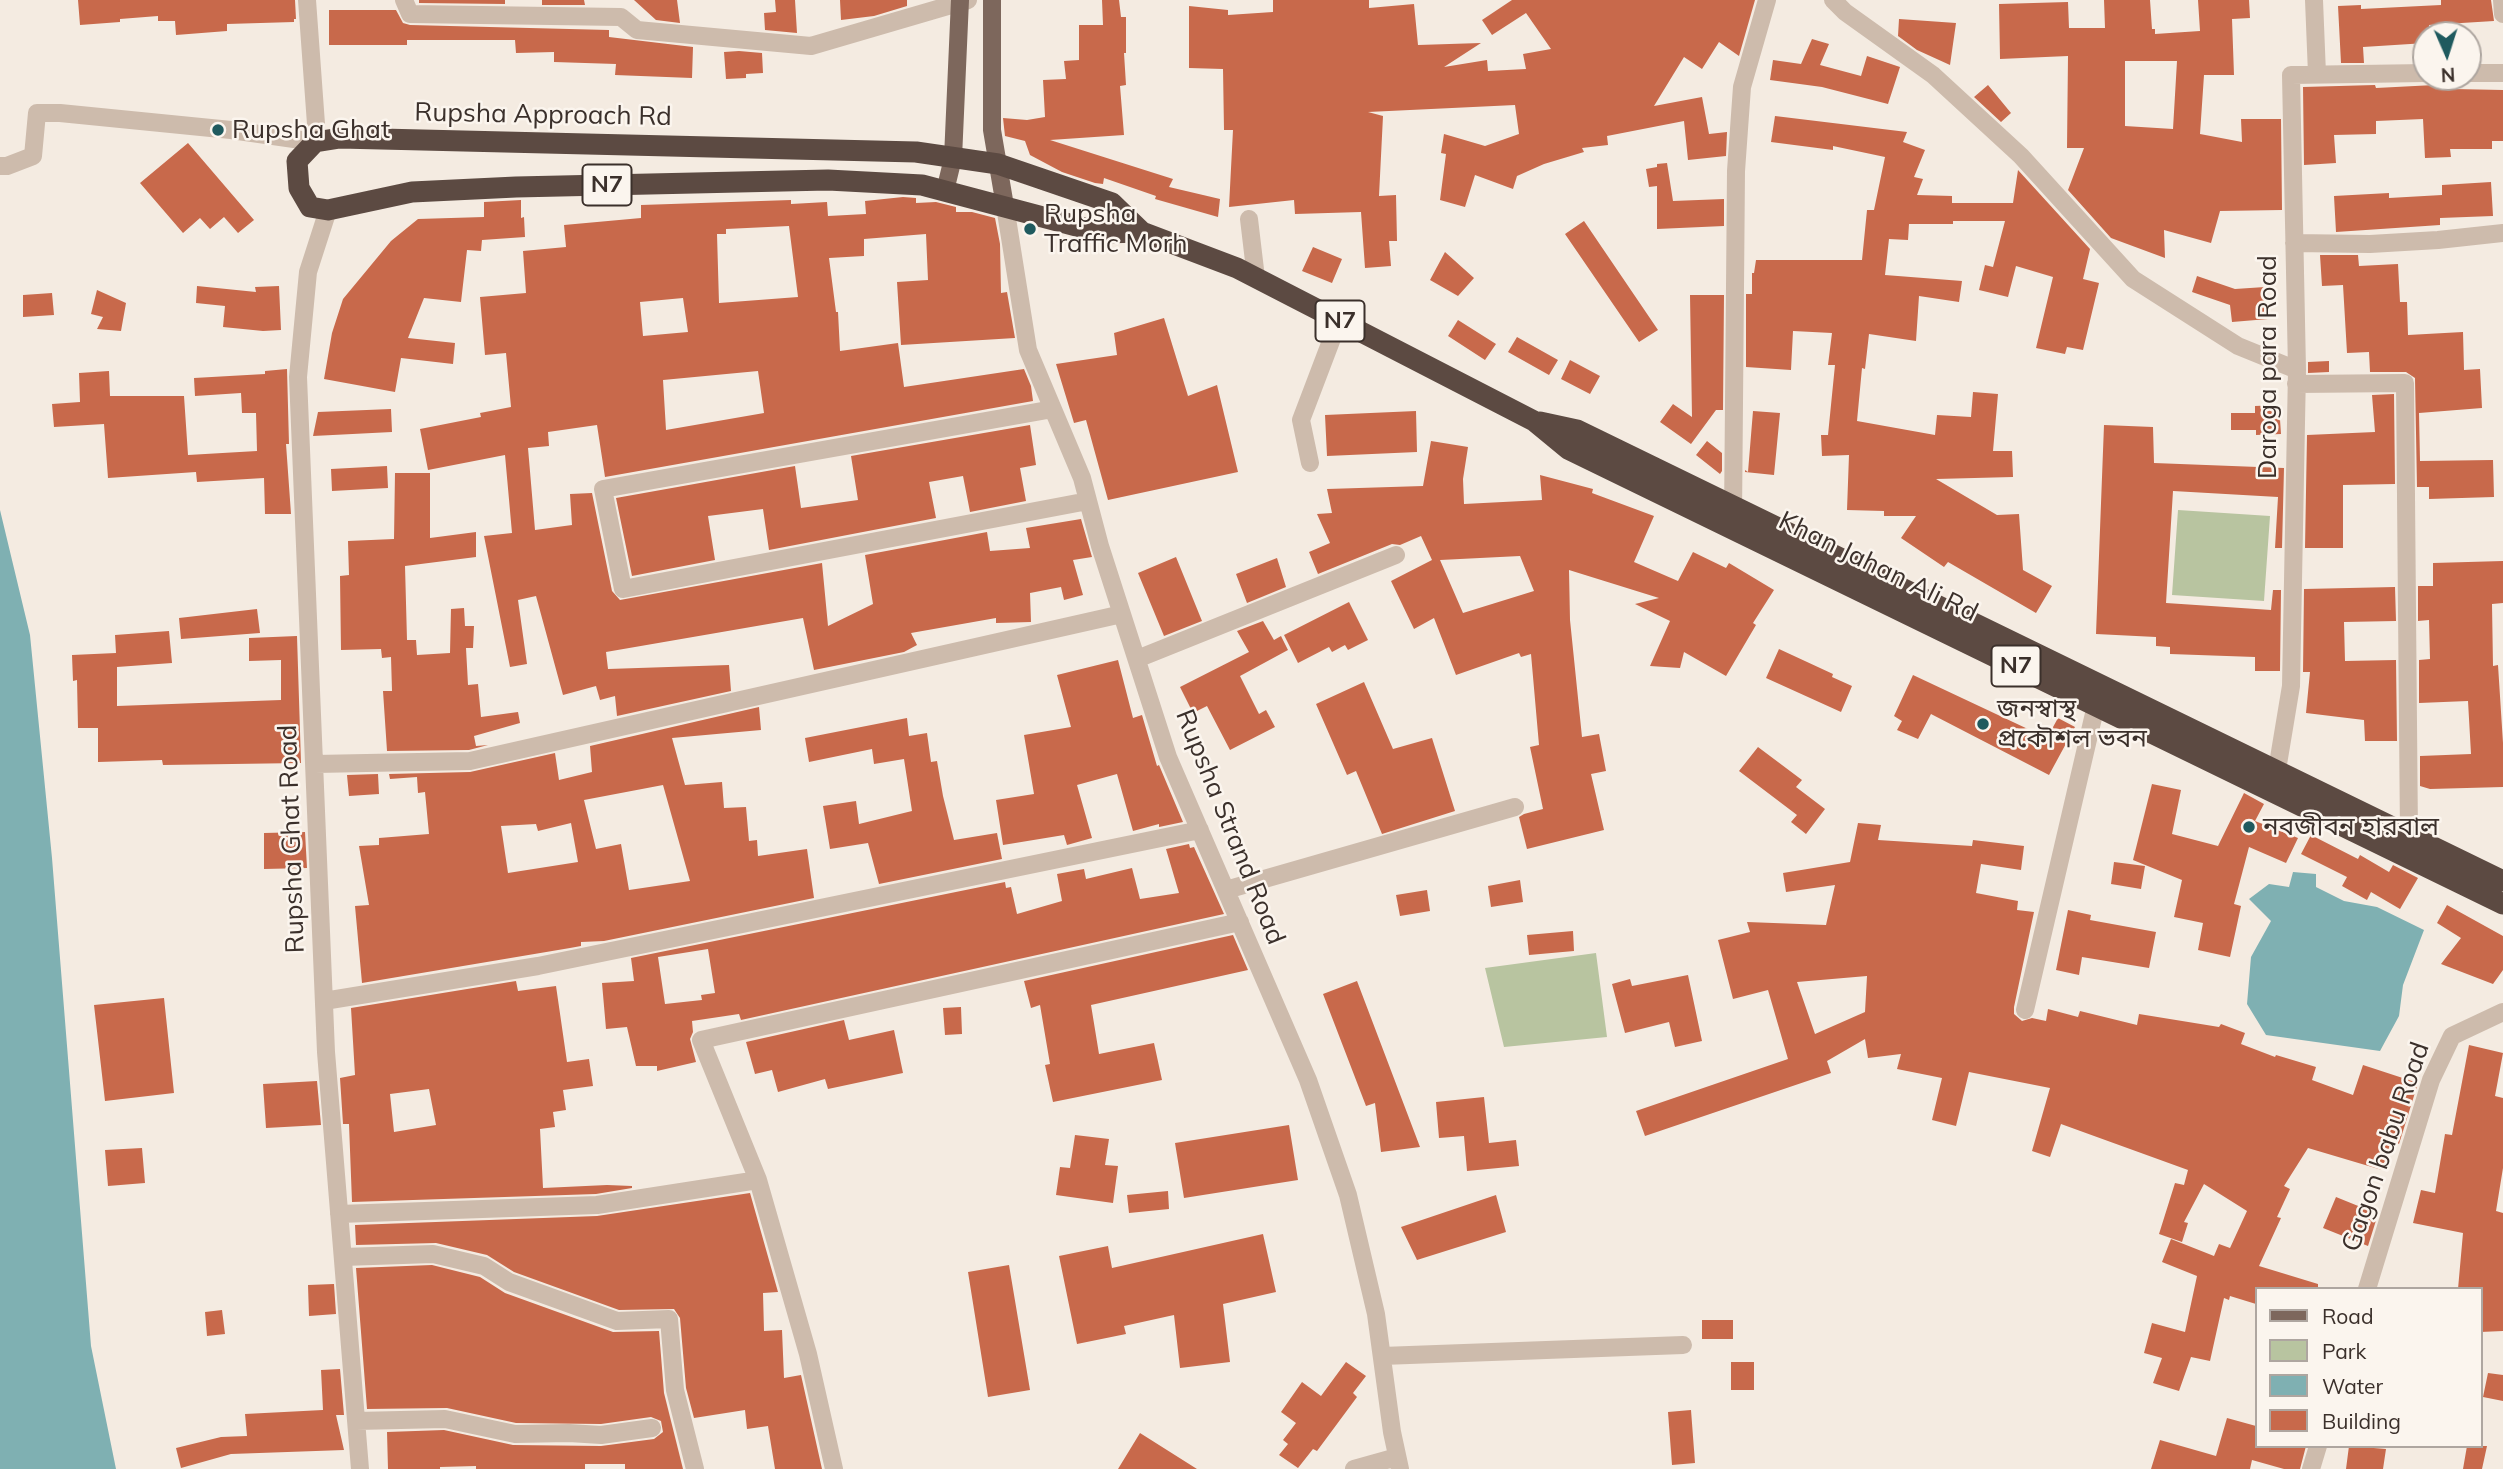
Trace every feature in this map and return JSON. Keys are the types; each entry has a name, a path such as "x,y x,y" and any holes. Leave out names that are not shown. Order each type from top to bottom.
{"highway":[{"name":"Rupsha Approach Rd","path":"315,142 340,138 916,152 998,164"},
{"path":"315,142 297,161 299,188 310,207 328,211"},
{"name":"Khan Jahan Ali Rd","path":"998,164 1112,203 1142,232"},
{"name":"N7","path":"328,211 412,192 828,180 922,185 1005,206"},
{"name":"Khan Jahan Ali Rd","path":"1005,206 1103,233 1142,232 1237,268 1534,421 1568,449 2503,904"},
{"name":"Khan Jahan Ali Rd","path":"1534,421 1577,430 2503,881"}],"main road":[{"path":"992,0 992,130 1005,206"},
{"path":"945,191 953,158 962,1"}],"street":[{"path":"4,166 33,156 37,113 218,129 315,142 307,0"},
{"path":"404,0 410,15 621,17 637,30 811,46 962,1"},
{"path":"1733,527 1737,157 1742,87 1767,0"},
{"path":"1833,0 1845,12 1933,75 2021,156 2133,279 2238,346 2297,377 2405,383 2409,835"},
{"path":"2314,0 2318,74"},
{"path":"2502,0 2503,14"},
{"path":"2482,73 2503,73"},
{"name":"Daroga para Road","path":"2273,792 2291,686 2297,377 2291,75 2412,74"},
{"name":"Rupsha Strand Road","path":"1005,206 1028,350 1082,478 1168,757 1308,1080 1348,1195 1376,1314 1398,1463"},
{"name":"Rupsha Ghat Road","path":"328,211 308,272 298,377 324,1001 360,1469"},
{"path":"1249,219 1256,278"},
{"path":"2294,243 2370,244 2503,233"},
{"path":"1310,463 1301,420 1339,320"},
{"path":"1053,409 604,489 623,589 1088,501"},
{"path":"1137,659 1396,555"},
{"path":"315,764 470,761 1122,614"},
{"path":"2025,1010 2096,705"},
{"path":"1226,890 1515,807"},
{"path":"324,1001 538,966 1200,830"},
{"path":"834,1469 808,1354 758,1180 701,1040 1240,922"},
{"name":"Gagon babu Road","path":"2368,1287 2431,1080 2452,1036 2503,1012"},
{"path":"339,1214 597,1205 758,1180"},
{"path":"343,1257 433,1254 484,1266 509,1282 617,1321 669,1319 675,1390 695,1469"},
{"path":"1382,1356 1683,1345"},
{"path":"356,1421 445,1419 514,1434 569,1433 601,1436 652,1428"},
{"path":"2311,1469 2317,1448"},
{"path":"1354,1469 1398,1463"}],"green space":[{"path":"2178,510 2270,516 2264,601 2172,595"},
{"path":"1596,953 1607,1037 1504,1047 1485,968"}],"water":[{"path":"0,510 30,635 52,858 91,1346 116,1469 0,1469"},
{"path":"2293,872 2316,874 2316,887 2344,901 2377,907 2424,930 2403,985 2399,1016 2380,1051 2266,1035 2247,1004 2251,957 2271,921 2249,899 2269,884 2289,887"}],"building":[{"path":"78,0 295,0 296,19 294,22 227,24 227,31 176,35 175,21 158,21 158,16 80,25"},
{"path":"419,0 505,0 505,4 419,3"},
{"path":"542,0 584,0 585,5 542,5"},
{"path":"634,0 677,0 680,23 656,20"},
{"path":"775,0 795,0 797,33 765,30 764,13 776,12"},
{"path":"840,0 907,0 907,6 874,16 841,20"},
{"path":"1102,0 1119,0 1121,17 1126,17 1126,85 1120,86 1124,135 1050,140 1173,179 1169,187 1220,199 1218,217 1155,199 1156,196 1104,178 1103,184 1095,183 1062,172 1030,155 1025,141 1005,136 1003,118 1027,120 1045,117 1043,80 1066,79 1064,61 1079,60 1079,25 1103,25"},
{"path":"1273,0 1369,0 1369,8 1414,4 1418,45 1481,43 1444,67 1487,60 1488,71 1526,69 1523,54 1551,49 1526,13 1492,35 1482,20 1512,0 1755,0 1739,56 1719,42 1702,69 1684,57 1654,106 1702,97 1709,134 1727,132 1726,156 1688,160 1684,121 1607,136 1608,145 1582,148 1584,152 1544,164 1517,176 1513,189 1475,175 1465,207 1440,200 1446,154 1441,153 1444,134 1485,146 1519,134 1515,105 1368,112 1383,116 1379,196 1396,195 1397,241 1389,241 1391,266 1365,268 1361,212 1295,214 1294,200 1229,207 1233,130 1224,130 1223,69 1189,68 1189,6 1228,10 1228,15 1273,12"},
{"path":"2104,0 2150,0 2152,29 2155,29 2155,34 2200,31 2198,0 2249,0 2250,18 2232,19 2234,75 2204,75 2200,134 2242,142 2241,119 2281,119 2282,210 2220,211 2211,243 2164,230 2165,258 2111,238 2068,190 2084,148 2067,148 2068,56 2000,59 1999,4 2068,2 2069,28 2105,28","holes":["2125,61 2177,61 2173,129 2125,126"]},
{"path":"2441,0 2491,0 2494,21 2412,21 2412,44 2363,47 2364,63 2341,63 2338,6 2361,5 2361,9 2441,5"},
{"path":"329,10 396,10 403,23 410,25 609,30 609,37 693,47 692,78 615,75 616,64 554,62 554,52 516,53 515,40 407,40 407,45 329,45"},
{"path":"1899,19 1956,23 1950,65 1917,50 1898,36"},
{"path":"1812,39 1829,44 1820,65 1861,76 1867,56 1900,67 1888,104 1822,87 1770,80 1773,60 1801,64"},
{"path":"724,52 762,53 763,73 746,74 746,78 726,79"},
{"path":"1988,85 2011,113 2001,122 1974,97"},
{"path":"2375,85 2376,88 2412,86 2412,91 2503,90 2503,141 2492,141 2492,149 2450,149 2451,157 2425,158 2423,119 2376,121 2376,134 2334,135 2336,163 2304,165 2303,87"},
{"path":"1775,116 1907,132 1903,142 1925,150 1914,177 1923,179 1917,195 1952,196 1952,203 2013,203 2018,170 2090,249 2083,279 2099,283 2083,350 2067,347 2065,354 2036,348 2053,277 2016,266 2008,297 1979,290 1985,265 1993,267 2005,221 1909,224 1908,240 1889,239 1885,275 1962,281 1959,302 1919,296 1916,341 1869,334 1865,369 1862,368 1857,421 1935,435 1937,415 1971,417 1973,392 1998,394 1993,451 2012,451 2013,477 1936,479 1997,515 2019,514 2023,570 2052,586 2036,613 1948,562 1944,567 1901,538 1916,516 1884,516 1884,511 1847,510 1849,455 1822,456 1821,435 1828,435 1835,365 1828,365 1832,333 1793,331 1791,370 1746,367 1746,294 1752,294 1752,273 1756,260 1862,260 1867,210 1874,210 1885,157 1833,146 1833,150 1771,142"},
{"path":"188,143 254,220 238,233 224,217 210,229 200,218 183,233 140,183"},
{"path":"1667,163 1673,201 1724,199 1724,226 1657,229 1657,186 1649,187 1646,169"},
{"path":"2491,182 2493,216 2440,218 2440,225 2336,232 2334,196 2389,193 2389,198 2442,195 2442,185"},
{"path":"916,198 916,203 936,202 956,207 956,212 972,212 995,218 1000,244 1001,293 1007,292 1015,338 901,345 897,282 928,280 926,234 864,239 864,256 829,258 838,312 840,351 898,343 904,387 1024,369 1031,386 1033,401 605,477 597,425 548,432 549,446 528,448 535,530 572,525 570,494 592,493 612,591 620,600 822,563 828,626 873,604 865,555 987,532 990,551 1030,548 1026,528 1081,519 1092,557 1073,560 1083,595 1064,600 1061,587 1030,593 1031,622 996,623 996,618 911,633 917,645 904,652 814,670 803,618 606,652 608,669 729,665 731,691 617,716 615,696 600,700 596,686 563,695 536,596 518,600 527,664 510,667 484,536 512,533 505,455 428,470 420,429 481,417 480,413 511,407 506,353 485,355 480,297 526,293 523,251 566,247 564,225 641,218 641,205 791,200 791,204 827,202 828,216 866,214 865,201","holes":["789,226 798,297 719,303 717,234 726,234 726,229","683,298 688,332 643,336 640,302","758,371 764,413 666,430 663,380"]},
{"path":"521,200 525,237 482,240 481,251 467,250 461,302 424,298 408,338 455,343 453,364 401,358 395,392 324,379 332,333 343,299 391,241 418,219 484,217 484,202"},
{"path":"1584,221 1658,330 1639,342 1565,234"},
{"path":"1313,247 1342,259 1332,283 1302,271"},
{"path":"1445,252 1474,278 1458,296 1430,280"},
{"path":"2320,255 2358,255 2359,266 2398,264 2400,302 2407,302 2408,335 2463,332 2464,370 2480,369 2482,408 2419,413 2420,461 2493,460 2494,497 2429,499 2429,487 2417,487 2415,378 2406,372 2370,372 2369,352 2347,353 2343,285 2322,286"},
{"path":"2197,276 2235,289 2265,287 2268,319 2232,322 2230,305 2192,292"},
{"path":"197,286 256,292 255,287 279,286 281,330 223,327 225,306 196,303"},
{"path":"97,290 126,303 121,331 97,329 103,317 91,314"},
{"path":"52,293 54,315 23,317 23,295"},
{"path":"1690,295 1724,295 1723,410 1716,410 1691,444 1660,422 1673,404 1692,417"},
{"path":"1164,318 1188,396 1217,385 1238,472 1108,500 1086,420 1074,423 1056,364 1117,355 1114,333"},
{"path":"1458,320 1496,344 1485,360 1448,336"},
{"path":"1517,337 1558,360 1549,375 1508,352"},
{"path":"1570,360 1600,376 1590,394 1561,379"},
{"path":"2329,361 2329,372 2308,373 2308,362"},
{"path":"287,369 289,444 286,444 291,514 265,514 264,478 197,482 196,472 108,478 104,424 54,427 52,404 80,402 79,373 109,371 110,396 184,396 188,455 257,451 256,413 242,413 241,393 195,396 194,378 265,374 265,371"},
{"path":"2394,394 2395,484 2343,485 2343,548 2305,548 2307,435 2375,432 2372,395"},
{"path":"2279,405 2281,434 2256,435 2256,430 2231,430 2231,413 2255,413 2255,406"},
{"path":"391,409 392,432 313,436 318,412"},
{"path":"1416,411 1417,452 1327,456 1325,415"},
{"path":"1753,411 1780,413 1774,475 1745,472 1748,472"},
{"path":"1030,425 1036,465 1020,468 1026,501 970,512 963,476 929,482 936,518 769,550 763,509 708,516 715,560 632,576 616,498 795,466 801,508 858,500 851,456"},
{"path":"2104,425 2153,427 2154,463 2284,468 2282,548 2275,548 2278,497 2173,491 2166,603 2271,610 2273,590 2281,590 2280,671 2255,671 2255,657 2170,654 2170,647 2156,646 2156,637 2096,634"},
{"path":"1431,441 1468,447 1463,479 1464,504 1542,500 1540,475 1593,489 1592,493 1654,516 1634,562 1678,581 1693,552 1726,568 1729,563 1774,590 1753,623 1756,625 1726,676 1684,652 1680,668 1650,666 1670,621 1635,604 1659,598 1569,570 1570,620 1582,737 1599,734 1606,771 1591,774 1604,830 1527,849 1519,817 1543,809 1530,747 1539,745 1531,654 1521,657 1519,653 1456,675 1434,618 1414,629 1391,581 1432,560 1421,536 1400,545 1392,544 1318,574 1309,552 1330,543 1317,514 1332,513 1327,489 1423,486","holes":["1520,556 1534,591 1463,613 1440,560"]},
{"path":"1707,441 1722,453 1720,474 1696,455"},
{"path":"387,466 388,488 332,491 331,469"},
{"path":"395,473 430,473 430,538 476,532 476,557 405,566 407,640 416,640 417,655 450,653 451,609 464,608 465,626 474,626 473,648 466,648 468,685 478,684 481,717 518,712 520,723 474,736 476,746 488,745 469,750 387,751 383,691 392,691 391,657 382,658 381,649 341,650 340,576 349,575 348,541 394,539"},
{"path":"1176,557 1202,621 1164,636 1138,573"},
{"path":"1277,558 1286,587 1247,603 1236,574"},
{"path":"2503,561 2503,603 2492,604 2493,666 2498,665 2503,787 2430,789 2420,786 2420,756 2471,754 2468,701 2419,703 2419,660 2430,659 2429,620 2418,621 2418,586 2433,586 2433,563"},
{"path":"2395,587 2396,621 2344,622 2345,661 2396,660 2397,741 2365,741 2364,720 2306,713 2310,672 2303,672 2304,589"},
{"path":"1349,602 1368,640 1348,650 1345,645 1332,652 1329,647 1298,663 1284,635"},
{"path":"257,609 260,633 181,639 179,618"},
{"path":"1263,621 1274,640 1281,636 1288,650 1240,676 1259,714 1266,710 1275,727 1230,750 1207,706 1193,713 1180,687 1249,652 1237,631"},
{"path":"169,631 172,663 117,667 117,706 281,700 281,660 249,661 249,638 297,636 301,763 163,765 162,760 98,762 98,728 78,728 77,680 73,681 72,655 116,653 115,635"},
{"path":"1779,649 1833,674 1832,677 1852,686 1841,712 1766,678"},
{"path":"1118,660 1133,718 1142,715 1157,766 1159,765 1183,822 1159,827 1159,824 1133,831 1117,774 1077,785 1092,838 1067,845 1064,835 1003,845 996,800 1034,794 1024,735 1071,727 1057,675"},
{"name":"জনস্বাস্থ প্রকৌশল ভবন","path":"1913,675 2047,738 2058,718 2075,727 2049,775 1931,714 1918,739 1897,730 1902,721 1894,716"},
{"path":"1364,682 1393,749 1432,738 1455,811 1382,834 1356,771 1347,775 1316,704"},
{"path":"759,707 761,730 672,738 685,785 722,782 724,808 746,807 749,841 757,840 758,856 807,849 814,898 604,941 581,942 581,946 362,983 355,906 369,905 359,846 379,845 379,838 429,834 425,792 418,793 417,777 390,779 389,774 470,772 555,753 559,780 592,772 590,746","holes":["663,785 690,881 629,890 621,844 596,849 584,800","571,823 578,862 508,873 501,826 536,824 538,831"]},
{"path":"907,718 909,736 927,733 931,762 937,761 954,840 997,833 1002,859 879,884 868,843 830,849 823,806 856,801 859,824 912,811 904,759 874,764 872,749 809,762 805,738"},
{"path":"1758,747 1802,780 1796,787 1825,809 1806,834 1791,822 1797,815 1739,771"},
{"path":"378,774 379,794 349,796 347,775"},
{"path":"2152,784 2181,790 2172,834 2218,846 2244,793 2264,804 2255,821 2298,838 2286,863 2249,847 2234,904 2241,906 2230,957 2198,950 2203,923 2174,917 2182,880 2133,860"},
{"path":"1858,823 1881,825 1878,840 1972,846 1973,840 2024,846 2021,870 1981,864 1976,893 2018,901 2017,910 2034,912 2014,1007 2014,1014 2022,1021 2032,1018 2046,1021 2048,1009 2078,1017 2080,1011 2137,1025 2139,1014 2219,1027 2221,1024 2245,1033 2241,1044 2275,1057 2276,1055 2316,1067 2312,1080 2353,1095 2363,1065 2418,1083 2399,1144 2391,1141 2382,1170 2308,1148 2284,1186 2290,1189 2277,1217 2281,1218 2259,1266 2318,1284 2318,1287 2254,1287 2254,1303 2230,1296 2229,1300 2224,1298 2210,1361 2191,1357 2179,1391 2153,1383 2162,1358 2144,1353 2152,1323 2185,1332 2197,1276 2162,1262 2171,1239 2214,1256 2219,1244 2230,1248 2247,1211 2204,1184 2184,1222 2188,1223 2182,1242 2159,1234 2175,1183 2184,1185 2188,1170 2061,1124 2050,1157 2032,1151 2050,1088 1969,1072 1956,1126 1932,1120 1942,1078 1897,1069 1901,1054 1868,1058 1865,1039 1827,1061 1831,1073 1645,1136 1636,1111 1788,1059 1768,990 1733,999 1718,940 1750,932 1747,922 1826,925 1835,885 1786,892 1783,873 1850,862","holes":["1867,976 1865,1012 1815,1034 1797,982"]},
{"path":"305,832 307,868 264,869 264,833"},
{"path":"2311,835 2358,859 2360,855 2389,872 2393,865 2418,878 2400,909 2371,892 2367,900 2342,886 2347,877 2301,854"},
{"path":"1189,844 1190,848 1194,847 1224,914 741,1020 739,1014 692,1021 693,1032 690,1039 696,1062 657,1071 657,1066 636,1066 627,1027 606,1029 602,983 634,981 631,958 1005,882 1006,888 1011,887 1017,914 1062,901 1057,874 1084,869 1086,879 1132,868 1140,899 1179,893 1166,849","holes":["708,949 715,993 701,995 702,1000 665,1004 658,957"]},
{"path":"2114,862 2145,866 2141,889 2111,884"},
{"path":"1520,880 1523,902 1491,907 1488,886"},
{"path":"1427,890 1430,911 1400,916 1396,895"},
{"path":"2447,905 2503,936 2503,970 2493,984 2441,964 2461,938 2437,923"},
{"path":"2068,910 2091,915 2090,920 2156,932 2149,968 2082,957 2079,975 2056,970"},
{"path":"1573,931 1574,951 1529,955 1527,935"},
{"path":"1233,935 1248,970 1091,1005 1099,1054 1154,1043 1162,1080 1053,1102 1045,1065 1050,1064 1040,1005 1031,1008 1024,981"},
{"path":"1688,975 1702,1041 1675,1047 1669,1022 1625,1033 1612,984 1630,979 1632,986"},
{"path":"516,981 518,991 556,986 567,1062 589,1059 593,1086 563,1090 566,1110 553,1112 555,1127 540,1129 543,1188 607,1185 632,1188 596,1194 352,1202 349,1124 343,1124 340,1078 355,1075 351,1008","holes":["429,1089 436,1125 394,1132 390,1094"]},
{"path":"1357,981 1420,1147 1381,1152 1375,1103 1366,1106 1323,994"},
{"path":"164,998 174,1093 105,1101 94,1005"},
{"path":"961,1007 962,1034 945,1035 943,1008"},
{"path":"844,1020 849,1040 894,1030 903,1073 828,1089 825,1079 778,1092 772,1070 755,1074 746,1042"},
{"path":"2469,1045 2503,1053 2495,1096 2503,1098 2503,1168 2496,1211 2503,1213 2503,1331 2482,1332 2482,1287 2458,1287 2463,1233 2413,1223 2421,1190 2435,1193 2445,1134 2452,1135"},
{"path":"317,1081 321,1125 266,1128 263,1084"},
{"path":"1484,1097 1489,1143 1516,1140 1519,1166 1467,1171 1464,1136 1439,1138 1436,1102"},
{"path":"1289,1125 1298,1180 1184,1198 1175,1143"},
{"path":"1075,1135 1109,1139 1105,1165 1118,1166 1113,1203 1056,1195 1060,1167 1070,1168"},
{"path":"142,1148 145,1183 108,1186 105,1150"},
{"path":"1168,1191 1169,1209 1129,1213 1127,1195"},
{"path":"750,1193 778,1292 763,1293 764,1331 782,1330 784,1378 801,1375 822,1469 775,1469 768,1426 747,1429 745,1410 694,1418 686,1388 680,1318 674,1309 619,1310 514,1272 487,1255 436,1243 356,1245 355,1225 597,1216"},
{"path":"1496,1195 1506,1232 1417,1260 1401,1227"},
{"path":"2336,1197 2378,1214 2368,1246 2323,1228"},
{"path":"1263,1234 1276,1292 1223,1304 1230,1362 1180,1368 1174,1315 1124,1326 1126,1334 1077,1344 1059,1256 1108,1246 1112,1268"},
{"path":"432,1265 480,1277 505,1293 613,1332 659,1331 664,1393 683,1469 625,1469 625,1464 585,1464 585,1469 476,1469 476,1466 388,1469 387,1432 444,1430 513,1445 601,1446 654,1439 663,1432 661,1421 651,1417 601,1424 516,1423 447,1408 367,1409 356,1268"},
{"path":"1009,1265 1030,1390 988,1397 968,1272"},
{"path":"334,1284 336,1314 309,1316 308,1285"},
{"path":"222,1310 225,1334 207,1336 205,1312"},
{"path":"1702,1320 1733,1320 1733,1339 1702,1339"},
{"path":"1346,1362 1366,1376 1353,1393 1357,1397 1317,1451 1313,1449 1298,1468 1279,1455 1288,1444 1283,1440 1296,1423 1281,1412 1302,1382 1321,1396"},
{"path":"1731,1362 1754,1362 1754,1390 1731,1390"},
{"path":"340,1369 344,1415 336,1415 344,1450 231,1454 181,1468 176,1448 221,1437 247,1436 245,1414 323,1410 321,1370"},
{"path":"2488,1373 2503,1375 2503,1401 2483,1397"},
{"path":"1691,1410 1695,1463 1672,1465 1668,1412"},
{"path":"2227,1418 2254,1425 2254,1448 2305,1448 2300,1469 2284,1469 2252,1460 2250,1469 2151,1469 2160,1440 2216,1456"},
{"path":"1140,1433 1197,1469 1118,1469"},
{"path":"2487,1446 2482,1469 2463,1469 2467,1448"},
{"path":"2349,1448 2386,1449 2383,1469 2346,1469"}],"place":[{"name":"Rupsha Ghat","path":"218,130"},
{"name":"Rupsha Traffic Morh","path":"1030,229"},
{"name":"জনস্বাস্থ প্রকৌশল ভবন","path":"1983,724"},
{"name":"নবজীবন হারবাল","path":"2249,827"}]}
